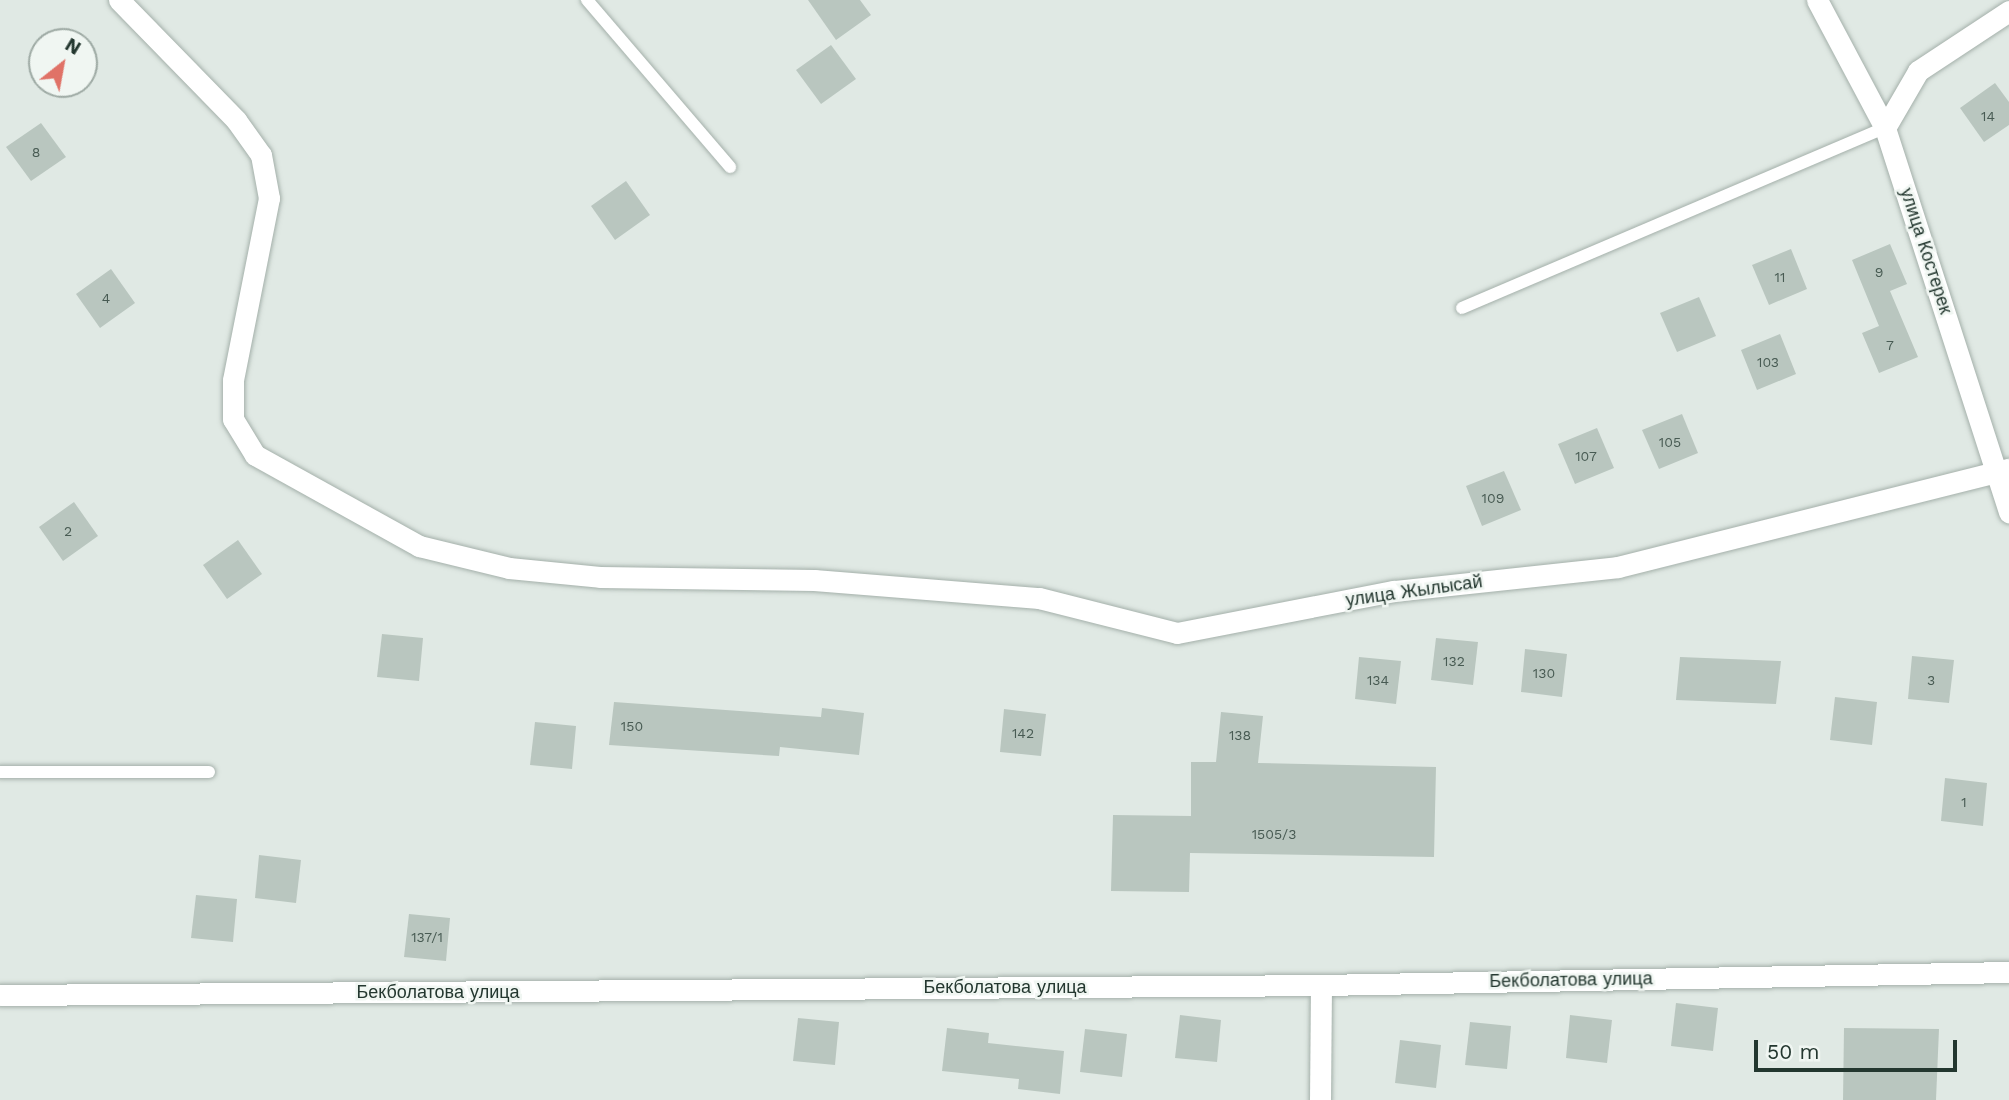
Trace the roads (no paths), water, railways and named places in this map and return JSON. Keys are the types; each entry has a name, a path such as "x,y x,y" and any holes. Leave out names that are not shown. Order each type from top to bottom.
{"street":[{"name":"улица Жылысай","path":"119,0 236,120 261,155 269,198 233,380 233,419 255,455 419,546 509,568 600,577 814,580 1039,598 1177,633 1394,591 1618,567 2004,469"},
{"name":"улица Костерек","path":"1817,0 1885,128 2004,469 2009,512"},
{"path":"1885,128 1918,71 2009,10"},
{"name":"Бекболатова улица","path":"0,995 1321,985 2009,972"},
{"path":"1320,1100 1321,985"}],"lane":[{"path":"587,0 730,167"},
{"path":"1462,308 1885,128"},
{"path":"0,772 209,772"}]}
